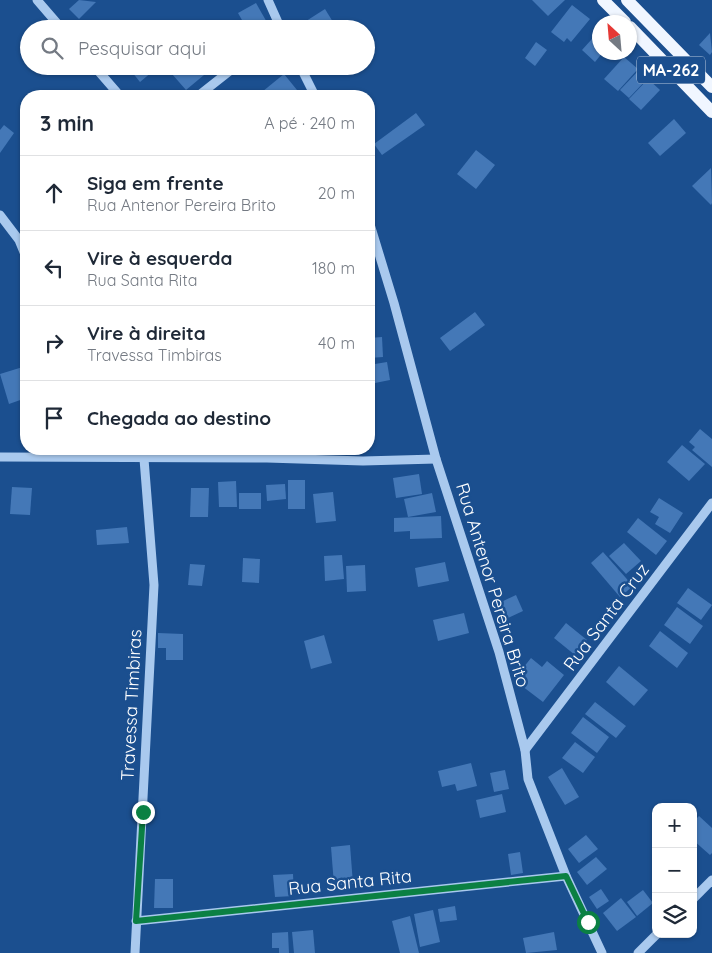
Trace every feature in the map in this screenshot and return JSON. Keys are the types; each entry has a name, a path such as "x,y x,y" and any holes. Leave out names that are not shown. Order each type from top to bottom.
{"main road":[{"path":"603,0 618,15"},
{"name":"MA-262","path":"627,0 712,87"},
{"name":"MA-262","path":"637,35 712,112"}],"street":[{"path":"38,0 55,20"},
{"path":"268,0 277,20"},
{"path":"102,75 115,90"},
{"path":"206,90 225,75"},
{"path":"304,75 312,90"},
{"path":"0,215 19,240"},
{"name":"Rua Antenor Pereira Brito","path":"375,241 394,303 436,459 499,652 525,750 528,779 566,876 602,953"},
{"path":"0,457 48,455"},
{"path":"116,455 144,458 267,458 363,461 436,459"},
{"name":"Travessa Timbiras","path":"135,953 154,585 144,458"},
{"name":"Rua Santa Cruz","path":"525,750 712,503"},
{"name":"Rua Santa Rita","path":"136,921 566,876"},
{"path":"697,895 711,883"},
{"path":"638,953 653,938"}],"building":[{"path":"79,0 96,2 79,19 69,9"},
{"path":"532,0 565,0 548,16"},
{"path":"256,3 266,20 242,20 238,13"},
{"path":"572,5 590,19 571,42 567,38 564,42 551,32"},
{"path":"325,9 332,20 308,20"},
{"path":"710,33 712,52 710,55 699,45"},
{"path":"592,39 592,59 582,50"},
{"path":"536,42 547,50 535,66 525,58"},
{"path":"621,60 628,60 638,69 618,91 604,79"},
{"path":"639,70 648,78 629,98 620,90"},
{"path":"134,75 148,75 140,82"},
{"path":"173,75 204,75 186,90"},
{"path":"285,75 297,90 264,90"},
{"path":"648,79 660,90 641,110 629,99"},
{"path":"416,113 425,125 382,155 375,143"},
{"path":"674,119 686,133 660,156 648,143"},
{"path":"4,125 14,133 0,153 0,130"},
{"path":"476,150 495,165 476,189 457,174"},
{"path":"711,168 712,203 711,205 692,186"},
{"path":"475,312 485,325 450,351 440,338"},
{"path":"382,337 383,357 375,358 375,338"},
{"path":"387,362 390,380 375,383 375,364"},
{"path":"20,368 20,400 9,404 0,374"},
{"path":"700,429 712,439 712,467 692,450 695,447 689,442"},
{"path":"682,445 705,464 689,481 667,462"},
{"path":"419,474 422,494 396,498 393,478"},
{"path":"288,480 305,480 305,509 288,509"},
{"path":"236,481 237,507 219,507 218,482"},
{"path":"285,484 286,499 267,501 266,485"},
{"path":"12,487 32,488 30,515 10,514"},
{"path":"191,488 209,488 208,517 190,517"},
{"path":"333,492 336,521 316,523 313,494"},
{"path":"239,493 261,493 261,509 239,509"},
{"path":"432,493 436,512 408,517 404,499"},
{"path":"659,498 683,513 670,533 655,524 659,517 650,512"},
{"path":"441,516 442,538 410,539 410,531 394,532 394,518"},
{"path":"638,518 667,541 656,555 627,532"},
{"path":"127,527 129,543 97,545 96,530"},
{"path":"624,543 641,561 626,574 609,556"},
{"path":"603,552 633,586 620,597 591,563"},
{"path":"342,555 344,579 325,581 324,556"},
{"path":"243,558 260,559 259,583 242,582"},
{"path":"445,562 449,581 418,587 415,568"},
{"path":"190,564 205,565 202,586 188,585"},
{"path":"365,565 366,591 347,592 346,566"},
{"path":"688,588 712,605 701,620 677,603"},
{"path":"516,595 523,611 504,620 497,604"},
{"path":"677,607 703,626 690,644 664,625"},
{"path":"464,613 469,633 438,641 433,620"},
{"path":"566,623 587,640 575,655 554,638"},
{"path":"660,631 688,653 677,668 649,646"},
{"path":"158,633 183,634 183,660 166,660 166,648 158,648"},
{"path":"324,635 332,663 311,669 304,641"},
{"path":"531,658 542,667 547,661 564,675 543,702 522,686 527,679 519,673"},
{"path":"619,666 648,690 634,706 606,682"},
{"path":"595,702 626,726 616,738 585,714"},
{"path":"583,717 609,737 597,753 571,733"},
{"path":"575,742 595,757 583,773 562,758"},
{"path":"471,763 477,786 457,791 455,784 442,787 438,771"},
{"path":"562,768 579,797 565,805 548,777"},
{"path":"505,770 509,789 494,792 490,773"},
{"path":"502,794 506,812 480,818 476,800"},
{"path":"699,816 712,828 712,853 710,855 697,844 697,818"},
{"path":"586,835 598,849 579,863 568,849"},
{"path":"350,845 353,884 334,885 331,847"},
{"path":"520,852 523,873 511,875 508,854"},
{"path":"596,857 607,869 587,885 577,872"},
{"path":"293,874 294,896 275,897 273,875"},
{"path":"155,879 173,879 173,908 154,908"},
{"path":"601,889 609,901 597,909 589,897"},
{"path":"643,890 652,904 637,916 627,902"},
{"path":"621,898 636,917 617,931 603,913"},
{"path":"455,906 457,920 440,922 438,909"},
{"path":"433,910 440,942 420,947 414,914"},
{"path":"410,916 419,953 400,953 392,921"},
{"path":"313,930 315,953 294,953 292,932"},
{"path":"288,932 289,953 279,953 279,948 272,948 272,933"},
{"path":"554,932 557,950 526,953 523,938"}],"route":[{"path":"143,812 136,921 566,876 588,922"}]}
